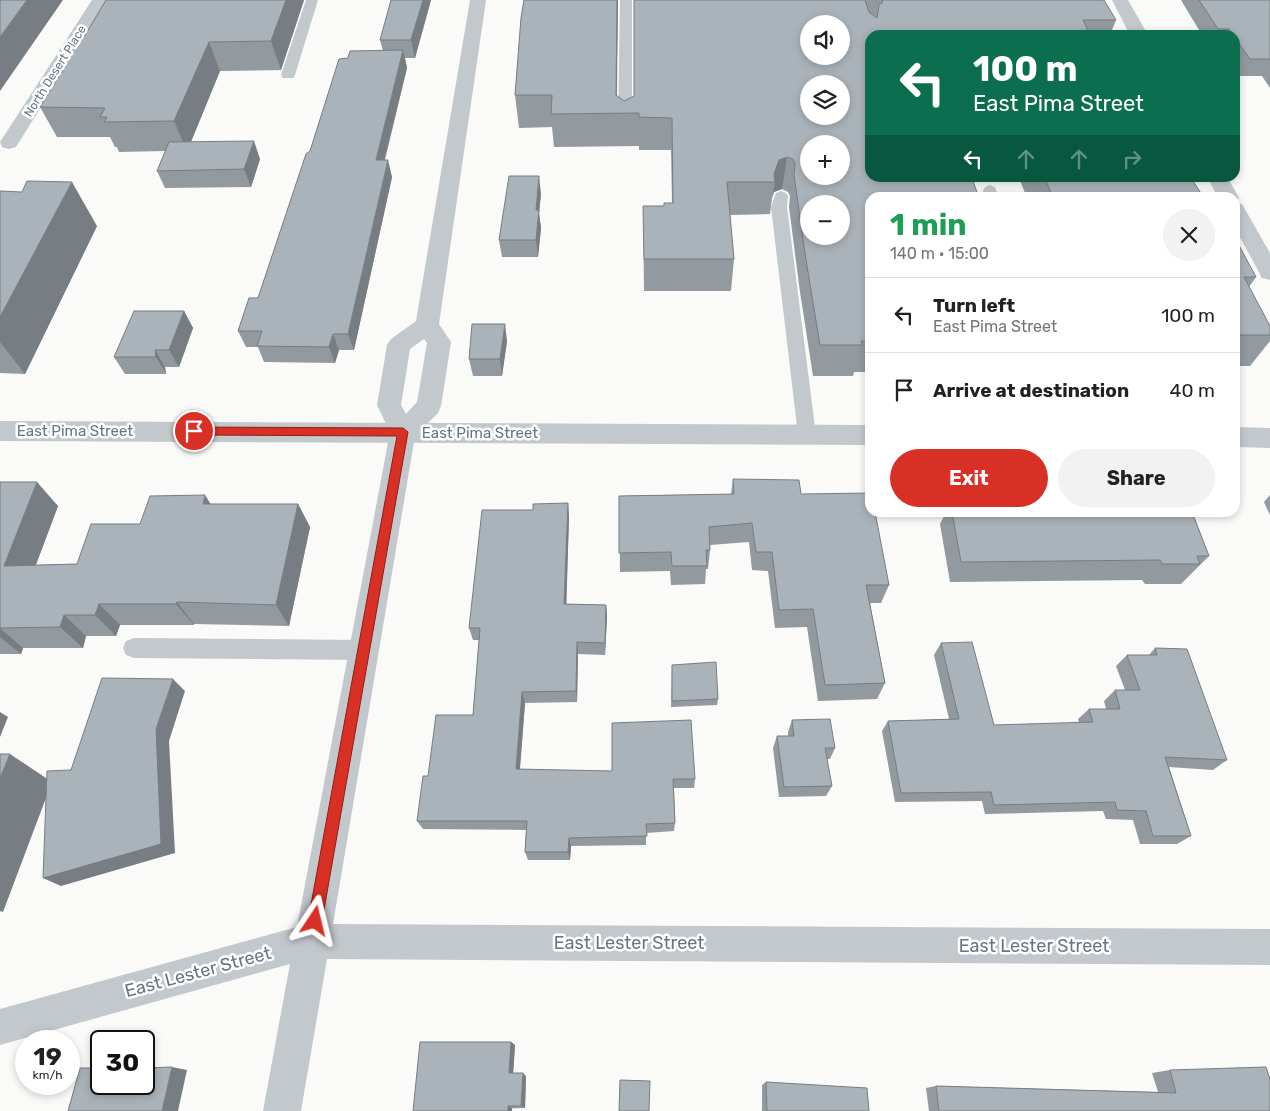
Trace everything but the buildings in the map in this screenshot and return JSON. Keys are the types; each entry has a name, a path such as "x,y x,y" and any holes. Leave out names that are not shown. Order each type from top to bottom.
{"street":[{"name":"North Desert Place","path":"9,143 100,0"},
{"path":"282,1111 403,432 429,406 439,342 427,326 478,0"},
{"path":"1120,0 1136,30"},
{"path":"1240,218 1270,273"},
{"path":"403,432 389,405 399,345 427,326"},
{"name":"East Pima Street","path":"0,431 865,435"},
{"path":"1240,437 1270,438"},
{"name":"East Lester Street","path":"0,1027 311,941 1270,947"}],"lane":[{"path":"288,75 312,0"},
{"path":"625,128 626,0"},
{"path":"781,196 779,207 808,435"},
{"path":"134,648 364,650"}],"route":[{"path":"194,431 403,432 315,921"}]}
